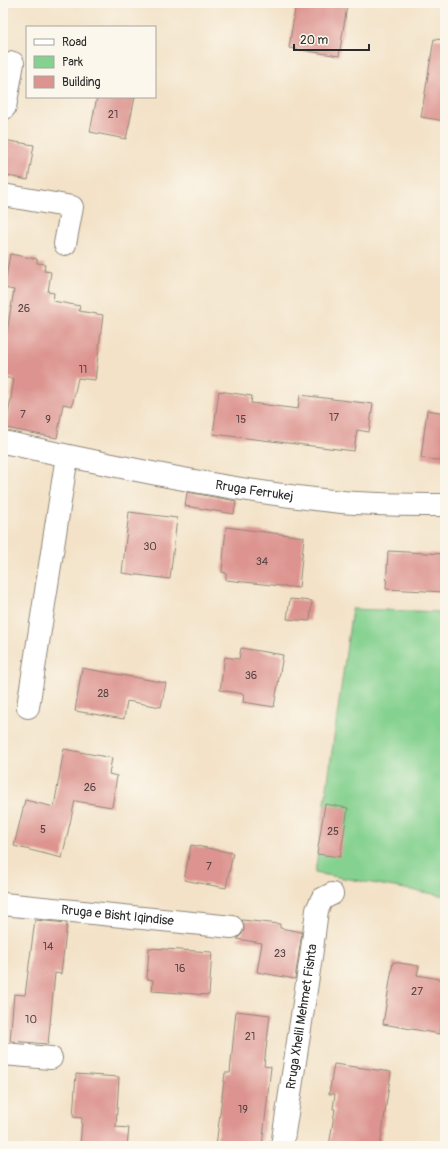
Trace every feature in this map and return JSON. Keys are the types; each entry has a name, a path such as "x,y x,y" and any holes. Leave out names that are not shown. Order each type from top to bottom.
{"street":[{"path":"3,110 5,107 13,63"},
{"path":"3,195 72,207 65,244"},
{"name":"Rruga Ferrukej","path":"3,442 170,477 289,495 369,504 445,506"},
{"path":"28,707 67,456"},
{"name":"Rruga Xhelil Mehmet Fishta","path":"282,1146 312,957 317,910 322,899 332,894"},
{"name":"Rruga e Bisht Iqindise","path":"3,904 232,927"},
{"path":"3,1054 51,1058"}],"green space":[{"path":"352,609 445,612 445,896 315,873"}],"building":[{"path":"296,3 330,3 347,6 339,56 289,48"},
{"path":"434,39 445,40 445,121 421,117"},
{"path":"97,98 135,98 126,139 90,132"},
{"path":"3,140 34,145 28,180 3,175"},
{"path":"10,254 37,259 37,263 45,264 44,271 51,272 48,292 54,293 53,301 80,306 79,311 103,315 95,380 78,378 72,406 63,404 57,438 6,428 14,379 3,377 3,355 14,290 4,288"},
{"path":"219,391 252,396 251,403 298,409 300,395 373,404 369,432 357,430 354,451 213,434"},
{"path":"427,410 445,413 445,461 421,458"},
{"path":"187,492 236,501 234,514 185,506"},
{"path":"129,512 177,518 170,579 122,573"},
{"path":"226,527 304,537 299,588 226,580 226,573 222,572"},
{"path":"388,551 445,554 445,592 386,589"},
{"path":"290,599 312,601 310,621 287,619"},
{"path":"241,648 283,655 274,707 243,702 244,694 220,690 225,657 239,659"},
{"path":"82,668 166,683 161,707 127,701 124,719 75,711"},
{"path":"64,749 112,758 109,774 117,776 112,807 75,801 62,858 14,846 25,800 54,807"},
{"path":"325,804 348,808 340,857 317,854"},
{"path":"191,845 233,853 226,888 184,880"},
{"path":"35,920 67,923 61,974 55,973 48,1044 10,1041 14,994 25,995"},
{"path":"242,920 280,924 280,928 302,932 295,979 257,972 262,943 237,939 242,934 244,929"},
{"path":"149,948 212,952 209,995 152,991 153,980 147,979"},
{"path":"393,962 419,966 417,975 445,980 445,1003 440,1034 383,1024"},
{"path":"236,1011 270,1015 264,1066 271,1067 262,1146 216,1146 225,1073 230,1073"},
{"path":"334,1064 391,1072 380,1146 329,1146 335,1109 333,1109 335,1094 329,1094"},
{"path":"76,1074 119,1077 116,1127 129,1128 127,1146 80,1146 82,1118 73,1117"}]}
